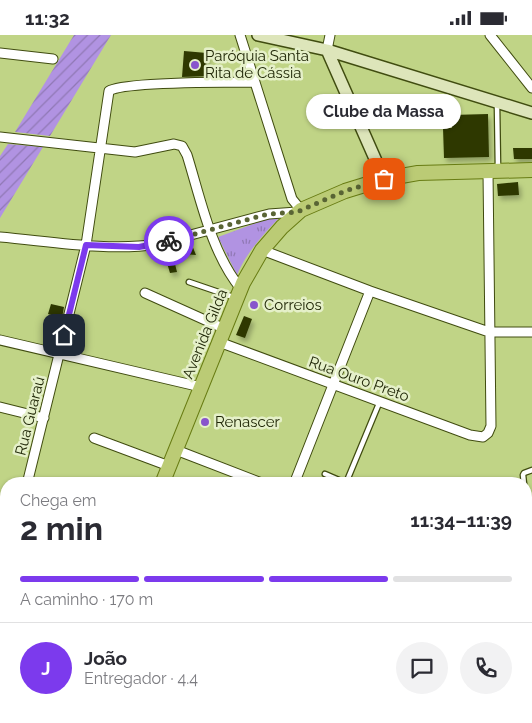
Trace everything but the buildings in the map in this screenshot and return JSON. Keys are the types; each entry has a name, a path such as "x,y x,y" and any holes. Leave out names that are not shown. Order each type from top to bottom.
{"main road":[{"path":"258,35 327,50 497,103 530,110"},
{"path":"327,50 384,179"},
{"path":"299,211 345,191 384,179 418,173 532,170"},
{"name":"Avenida Gilda","path":"165,477 239,294 262,250 299,211"}],"street":[{"path":"0,237 86,245 139,247 157,244 268,214 299,211 292,199 240,35"},
{"path":"327,50 330,35"},
{"path":"490,35 532,88"},
{"path":"0,53 54,59"},
{"name":"Rua Guaraú","path":"29,477 86,245 109,91 111,89 139,85 255,82"},
{"path":"0,137 140,152 179,145 187,155 215,244 239,294"},
{"path":"489,332 493,172"},
{"path":"262,250 370,291 489,332 532,331"},
{"path":"297,477 370,291"},
{"name":"Rua Ouro Preto","path":"145,293 222,336 334,384 476,437 483,437 488,433 490,426 489,332"},
{"path":"0,339 201,387"},
{"path":"0,407 44,418"},
{"path":"94,438 170,466"},
{"path":"176,450 246,477"}],"lane":[{"path":"493,172 497,103"},
{"path":"189,282 239,294"},
{"path":"349,477 380,401"},
{"path":"523,477 524,473 532,470"},
{"path":"325,474 332,477"}],"green space":[{"path":"74,35 111,35 50,136 15,132"},
{"path":"8,144 43,147 0,218 0,156"},
{"path":"270,218 279,218 250,252 237,275 218,237"}],"way so far":[{"path":"169,241 268,214 297,212 345,191 384,179"}],"place":[{"name":"Paróquia Santa Rita de Cássia","path":"195,65"},
{"name":"Clube da Massa","path":"384,179"},
{"name":"Correios","path":"254,305"},
{"name":"Renascer","path":"205,422"}],"route":[{"path":"64,335 86,245 139,247 169,241"}]}
